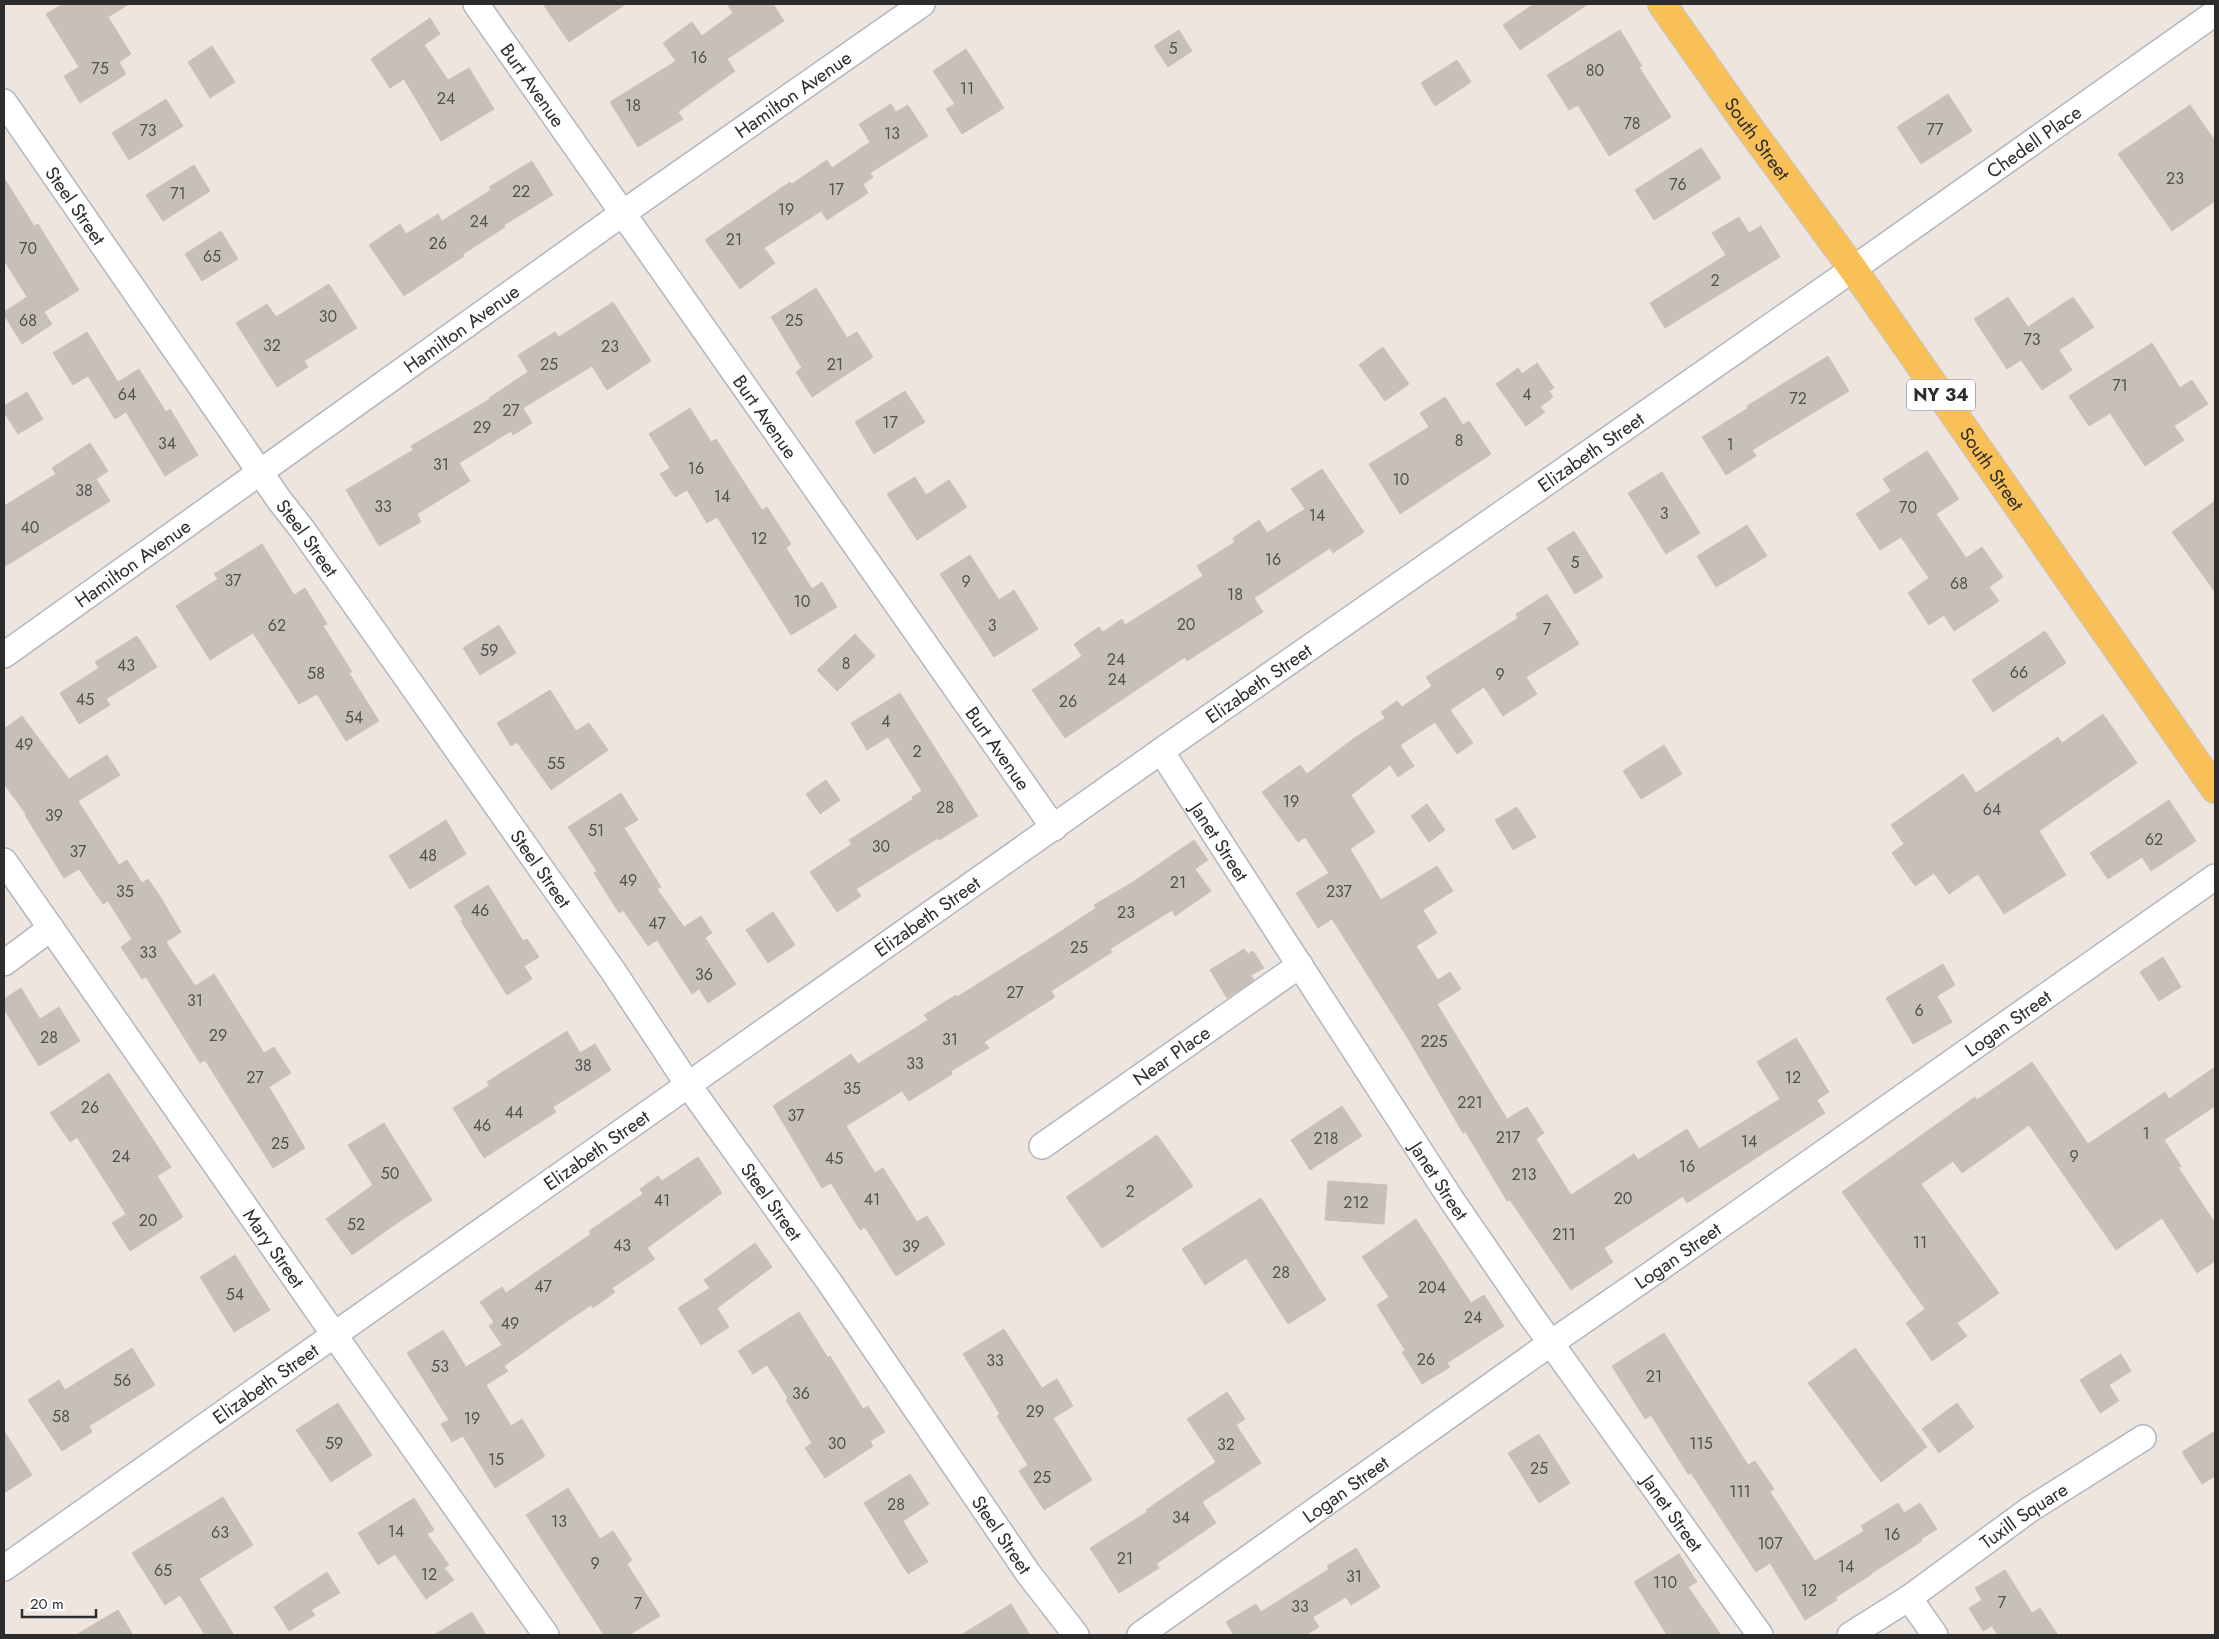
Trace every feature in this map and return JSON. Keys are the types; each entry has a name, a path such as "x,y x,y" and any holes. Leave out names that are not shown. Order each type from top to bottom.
{"main road":[{"name":"South Street","path":"1662,4 1745,122 1853,269 2215,789"}],"street":[{"name":"Burt Avenue","path":"476,4 1054,828"},
{"name":"Hamilton Avenue","path":"4,655 623,213 922,4"},
{"name":"Chedell Place","path":"1853,269 2215,13"},
{"name":"Steel Street","path":"4,102 260,472 613,971 690,1086 830,1282 1028,1573 1076,1635"},
{"name":"Elizabeth Street","path":"4,1568 690,1086 1161,751 1853,269"},
{"name":"Janet Street","path":"1161,751 1450,1199 1760,1635"},
{"name":"Mary Street","path":"4,861 546,1635"},
{"name":"Logan Street","path":"1140,1635 1551,1343 2215,877"},
{"path":"4,963 50,928"},
{"name":"Near Place","path":"1042,1146 1300,965"},
{"name":"Tuxill Square","path":"1850,1635 1909,1598 2028,1510 2143,1438"},
{"path":"1909,1598 1935,1635"}],"building":[{"path":"63,4 129,4 108,17 131,54 119,62 126,74 80,103 64,76 79,67 46,14"},
{"path":"543,4 626,4 569,42"},
{"path":"727,4 773,4 784,21 727,59 735,71 678,112 683,119 638,147 610,102 676,61 663,43 692,22 702,36 733,13"},
{"path":"1534,4 1588,4 1520,50 1503,25"},
{"path":"430,18 440,34 424,45 448,80 469,68 494,109 441,141 404,79 390,88 371,59"},
{"path":"1179,30 1192,51 1168,67 1154,46"},
{"path":"1620,30 1642,66 1639,67 1671,117 1609,156 1578,105 1569,110 1547,75"},
{"path":"212,46 235,82 210,98 188,62"},
{"path":"966,49 1004,108 962,134 946,109 955,104 933,71"},
{"path":"1457,60 1471,82 1435,106 1421,83"},
{"path":"1948,94 1972,131 1921,164 1897,127"},
{"path":"166,99 183,126 129,160 112,133"},
{"path":"891,104 896,112 908,105 928,136 870,173 873,177 863,184 868,193 827,220 821,211 764,248 775,263 740,289 705,240 790,182 792,184 827,160 832,168 870,142 859,124"},
{"path":"2190,105 2215,141 2215,201 2172,231 2118,154"},
{"path":"1701,148 1721,178 1654,220 1635,190"},
{"path":"532,161 553,195 504,225 505,227 404,296 369,245 400,224 406,234 438,214 442,221 491,190 489,187"},
{"path":"194,165 210,191 163,221 146,195"},
{"path":"4,178 34,226 38,224 79,290 44,312 52,324 22,344 4,315 4,312 27,297 4,260"},
{"path":"1739,217 1749,233 1761,226 1780,257 1665,328 1650,303 1726,255 1712,233"},
{"path":"221,231 238,259 202,281 185,254"},
{"path":"329,284 357,328 304,361 308,367 277,387 236,323 267,304 276,317"},
{"path":"816,288 847,338 857,332 873,357 812,397 796,372 802,368 771,317"},
{"path":"2008,297 2028,327 2073,297 2094,327 2059,350 2072,370 2042,390 2021,360 2007,369 1974,319"},
{"path":"613,302 651,361 607,390 592,366 523,408 532,423 513,435 511,431 459,463 470,481 417,514 421,522 379,546 346,490 413,450 411,446 490,399 528,372 518,355 555,332 559,337"},
{"path":"87,332 118,382 139,369 166,412 170,409 198,455 165,476 126,412 115,419 88,376 73,385 53,353"},
{"path":"2152,343 2180,388 2192,380 2208,404 2174,426 2184,440 2145,466 2110,413 2089,426 2069,396"},
{"path":"1383,347 1409,384 1385,401 1359,365"},
{"path":"1828,356 1849,391 1752,450 1756,456 1726,475 1702,437 1748,408 1747,406"},
{"path":"1537,363 1554,388 1549,391 1553,397 1540,407 1545,412 1526,426 1496,384 1518,368 1522,374"},
{"path":"905,391 925,422 874,454 855,422"},
{"path":"27,392 43,419 18,434 4,412 4,406"},
{"path":"1445,397 1463,425 1469,421 1491,454 1400,514 1369,464 1429,427 1420,413"},
{"path":"690,408 711,442 716,439 762,510 767,507 791,544 786,548 812,589 822,582 837,607 791,635 717,517 707,523 687,490 675,497 660,474 670,468 649,434"},
{"path":"90,443 108,471 96,479 110,501 4,567 4,506 56,474 52,468"},
{"path":"1927,451 1959,499 1936,514 1966,558 1982,547 2003,577 1989,587 1999,601 1954,631 1944,615 1929,625 1908,593 1929,578 1901,537 1880,550 1856,514 1891,491 1883,479"},
{"path":"1322,469 1364,532 1333,553 1330,548 1254,598 1263,612 1187,661 1185,657 1065,738 1032,690 1082,656 1074,644 1099,627 1103,632 1122,619 1125,625 1203,576 1197,566 1235,542 1233,538 1259,520 1267,533 1305,509 1291,489"},
{"path":"1662,472 1700,533 1666,554 1628,493"},
{"path":"915,477 926,495 949,480 967,507 917,540 887,494"},
{"path":"2215,501 2215,592 2172,532"},
{"path":"1747,525 1767,556 1716,587 1697,556"},
{"path":"1574,531 1603,577 1575,594 1547,548"},
{"path":"262,544 294,595 305,588 327,624 323,626 352,672 349,673 379,721 346,741 317,694 299,704 253,633 210,660 176,606 218,579 214,574"},
{"path":"970,555 999,600 1014,590 1038,629 994,657 940,574"},
{"path":"1547,594 1579,644 1526,677 1537,694 1503,716 1484,687 1450,710 1473,743 1457,754 1435,722 1400,745 1414,766 1398,777 1390,765 1351,795 1375,832 1350,849 1381,900 1437,866 1453,891 1423,910 1437,933 1416,946 1438,980 1450,972 1461,989 1437,1004 1507,1119 1527,1107 1544,1133 1536,1139 1571,1195 1634,1154 1638,1160 1687,1129 1699,1149 1780,1099 1757,1062 1796,1038 1829,1092 1817,1100 1825,1113 1687,1203 1683,1196 1604,1248 1613,1262 1571,1290 1510,1200 1507,1201 1465,1131 1463,1133 1407,1037 1332,919 1318,928 1296,893 1329,873 1305,837 1298,842 1262,792 1300,765 1307,774 1353,739 1385,718 1381,712 1397,701 1402,707 1432,686 1426,677 1518,618 1516,614"},
{"path":"499,625 516,653 480,675 463,648"},
{"path":"2045,631 2066,663 1993,712 1972,680"},
{"path":"855,634 875,656 837,691 817,670"},
{"path":"137,636 157,667 106,699 110,705 79,724 60,693 99,668 95,662"},
{"path":"550,690 576,731 589,723 608,750 551,790 517,742 511,746 497,723"},
{"path":"900,693 978,816 939,840 938,838 856,889 861,896 837,912 810,872 852,844 849,840 913,799 912,797 922,791 888,737 867,750 851,723"},
{"path":"2103,714 2137,763 2039,831 2066,875 2004,914 1978,874 1949,894 1934,873 1915,886 1892,853 1904,844 1891,825 1963,774 1976,793 2058,737 2062,743"},
{"path":"22,716 69,779 107,755 120,775 78,801 119,865 127,860 142,883 148,879 161,898 181,932 166,942 195,986 214,974 264,1053 274,1047 291,1073 269,1087 305,1148 273,1168 205,1060 200,1063 146,977 142,979 121,947 132,939 108,901 103,904 79,869 64,878 26,814 4,784 4,729"},
{"path":"1664,745 1682,774 1641,799 1623,771"},
{"path":"826,780 840,800 820,814 806,794"},
{"path":"621,793 638,820 624,828 661,887 657,889 684,927 701,916 712,933 705,938 736,984 708,1003 699,989 692,994 657,940 648,946 623,910 619,913 594,873 597,871 568,827"},
{"path":"2169,800 2196,841 2151,871 2142,857 2108,879 2090,853"},
{"path":"1427,804 1445,830 1429,842 1411,816"},
{"path":"1517,807 1536,837 1513,850 1495,820"},
{"path":"446,820 466,854 410,889 389,856"},
{"path":"1194,840 1208,860 1195,869 1211,891 1175,916 1172,910 1110,949 1112,952 1051,991 1055,997 984,1042 989,1048 951,1071 952,1074 909,1101 902,1091 846,1126 875,1173 883,1168 917,1222 927,1216 945,1244 896,1276 865,1227 860,1230 831,1183 822,1188 773,1106 851,1054 858,1064 928,1020 924,1015 956,995 957,997 1046,941 1096,908 1094,905 1133,882"},
{"path":"488,885 523,941 527,939 539,957 524,966 532,979 507,995 461,921 463,920 454,906"},
{"path":"773,912 795,945 768,963 746,930"},
{"path":"1244,949 1248,954 1253,951 1264,968 1251,975 1254,980 1227,998 1210,970"},
{"path":"2163,957 2181,987 2159,1001 2140,972"},
{"path":"1943,964 1955,985 1937,996 1952,1022 1913,1044 1886,998"},
{"path":"21,988 40,1019 59,1007 80,1041 39,1066 4,1009 4,999"},
{"path":"567,1031 580,1053 595,1044 611,1070 553,1107 556,1112 484,1158 453,1108 489,1086 487,1082"},
{"path":"2032,1062 2088,1144 2165,1092 2169,1099 2215,1067 2215,1106 2164,1140 2181,1166 2178,1167 2215,1223 2215,1261 2197,1273 2162,1218 2116,1250 2029,1125 1962,1173 1953,1161 1921,1184 1999,1293 1957,1323 1967,1336 1932,1361 1906,1323 1925,1309 1842,1192 1975,1097 1977,1100"},
{"path":"109,1073 171,1167 157,1176 183,1217 130,1251 112,1223 126,1214 77,1137 70,1142 50,1113"},
{"path":"1342,1106 1362,1136 1310,1170 1291,1140"},
{"path":"384,1123 432,1200 352,1255 326,1219 373,1185 348,1145"},
{"path":"1157,1135 1193,1186 1102,1248 1066,1197"},
{"path":"698,1157 722,1193 647,1248 655,1259 612,1288 615,1292 593,1308 591,1305 504,1366 508,1371 486,1385 511,1426 522,1419 545,1456 495,1488 463,1436 452,1442 441,1424 449,1420 407,1353 443,1330 466,1367 502,1345 489,1326 494,1322 480,1302 502,1287 506,1293 591,1234 589,1231 643,1194 640,1189 658,1176 662,1181"},
{"path":"1328,1181 1387,1185 1384,1224 1325,1220"},
{"path":"1261,1198 1326,1300 1288,1324 1246,1258 1205,1285 1182,1249"},
{"path":"1416,1219 1471,1303 1484,1295 1504,1326 1447,1363 1450,1367 1422,1384 1402,1352 1405,1350 1377,1305 1389,1297 1362,1257"},
{"path":"755,1243 772,1267 717,1308 729,1327 701,1345 678,1308 710,1288 704,1280"},
{"path":"235,1255 270,1310 234,1332 200,1277"},
{"path":"799,1312 828,1358 830,1356 863,1409 868,1406 885,1432 870,1441 873,1446 825,1478 805,1448 812,1443 786,1400 788,1398 767,1365 753,1374 738,1351"},
{"path":"1004,1329 1042,1388 1057,1379 1073,1406 1053,1418 1092,1480 1044,1510 1019,1471 1028,1465 997,1416 1000,1414 963,1354"},
{"path":"1664,1333 1748,1465 1755,1461 1774,1489 1770,1492 1815,1561 1864,1531 1861,1526 1898,1503 1904,1513 1920,1503 1937,1529 1921,1539 1922,1541 1836,1597 1837,1600 1805,1620 1770,1563 1756,1572 1691,1473 1688,1474 1651,1415 1645,1419 1612,1366"},
{"path":"132,1348 155,1385 89,1426 92,1432 62,1451 28,1400 59,1380 65,1390"},
{"path":"1855,1348 1927,1447 1881,1482 1808,1383"},
{"path":"2121,1354 2131,1371 2109,1385 2119,1401 2100,1413 2080,1380"},
{"path":"1227,1392 1245,1419 1236,1425 1261,1463 1202,1502 1216,1523 1156,1564 1159,1568 1119,1593 1090,1548 1147,1512 1146,1510 1216,1462 1187,1419"},
{"path":"338,1403 372,1455 331,1482 296,1430"},
{"path":"1957,1403 1974,1427 1939,1453 1922,1429"},
{"path":"4,1431 32,1475 4,1493"},
{"path":"2215,1431 2215,1476 2202,1484 2182,1452"},
{"path":"1539,1434 1570,1483 1539,1503 1508,1453"},
{"path":"910,1474 929,1504 903,1521 928,1562 908,1574 864,1503"},
{"path":"568,1488 600,1539 613,1531 632,1560 627,1564 660,1616 629,1635 604,1635 526,1515"},
{"path":"223,1497 253,1545 199,1579 234,1635 205,1635 180,1595 165,1605 132,1553"},
{"path":"414,1498 434,1530 427,1534 449,1565 444,1568 454,1580 426,1599 395,1554 378,1565 358,1533"},
{"path":"1356,1548 1380,1587 1351,1605 1346,1597 1313,1617 1319,1627 1306,1635 1234,1635 1226,1622 1256,1604 1261,1612 1329,1569 1327,1566"},
{"path":"1679,1554 1697,1582 1688,1587 1721,1635 1667,1635 1634,1582"},
{"path":"2005,1570 2032,1613 2040,1608 2058,1635 1998,1635 1992,1626 1983,1631 1969,1608 1982,1600 1975,1588"},
{"path":"327,1572 340,1593 311,1610 315,1615 289,1631 274,1607"},
{"path":"1011,1604 1030,1635 961,1635"},
{"path":"118,1610 133,1635 76,1635"},
{"path":"472,1612 486,1635 434,1635"}]}
